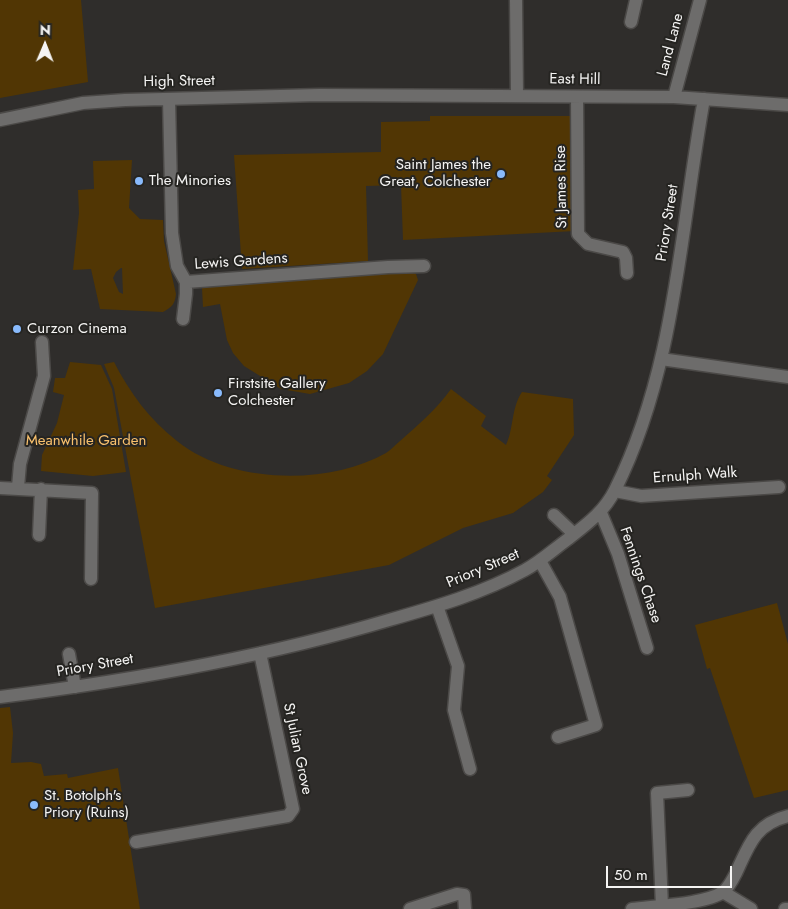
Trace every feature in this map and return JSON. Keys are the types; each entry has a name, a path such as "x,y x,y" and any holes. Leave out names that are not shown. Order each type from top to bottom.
{"street":[{"path":"516,0 517,95"},
{"path":"631,22 636,0"},
{"name":"Land Lane","path":"674,97 696,0"},
{"name":"East Hill","path":"361,95 674,97 788,105"},
{"name":"High Street","path":"0,120 84,103 169,99 361,95"},
{"name":"St James Rise","path":"577,97 578,234 588,244 622,252 626,258 627,273"},
{"name":"Lewis Gardens","path":"169,99 172,233 177,266 186,282 424,266"},
{"name":"Priory Street","path":"0,697 75,687 260,652 335,636 437,606 501,582 540,561 601,513 615,491 644,421 661,359 684,233 704,99"},
{"path":"183,318 186,282"},
{"path":"18,488 20,464 44,376 42,342"},
{"path":"661,359 788,377"},
{"name":"Ernulph Walk","path":"615,491 641,496 779,487"},
{"path":"0,488 92,493 91,579"},
{"path":"39,535 41,489"},
{"name":"Fennings Chase","path":"601,513 618,554 647,648"},
{"path":"554,515 574,534"},
{"path":"540,561 560,597 596,725 558,737"},
{"path":"437,606 458,666 454,710 470,768"},
{"name":"St Julian Grove","path":"136,842 288,816 292,813 293,809 260,652"},
{"path":"69,654 75,687"},
{"path":"662,906 657,793 688,790"},
{"path":"634,909 708,899 723,892 734,876 754,836 772,820 788,816"},
{"path":"723,892 751,909"},
{"path":"410,909 457,894 464,895 465,909"}],"green space":[{"path":"0,0 81,0 88,82 0,98"},
{"path":"430,116 573,116 575,231 403,240 401,185 366,186 368,261 242,269 234,155 381,152 381,122 430,121"},
{"path":"132,160 129,208 140,219 163,220 164,241 176,294 172,305 163,312 100,309 91,269 73,270 79,213 78,190 94,189 93,161","holes":["122,268 123,294 119,292 113,278 116,272"]},
{"path":"410,272 416,274 418,280 383,354 367,371 349,383 310,394 281,389 244,366 233,353 227,340 220,304 203,307 202,288 208,285"},
{"name":"Meanwhile Garden","path":"70,362 101,365 112,389 126,472 93,476 41,471 42,455 57,423 64,395 53,392 55,378 65,378"},
{"path":"114,362 141,405 167,433 199,455 224,466 251,472 280,476 308,475 336,471 363,464 390,450 440,403 451,389 486,416 481,426 506,445 518,398 522,392 573,399 574,435 547,476 552,480 543,492 513,513 463,528 389,565 155,608 114,388 104,364"},
{"path":"777,603 788,644 788,790 754,798 710,668 707,669 695,625"},
{"path":"10,707 13,733 11,763 31,762 41,764 44,776 67,774 68,778 118,768 140,909 0,909 0,708"}],"place":[{"name":"Saint James the Great, Colchester","path":"501,174"},
{"name":"The Minories","path":"139,181"},
{"name":"Curzon Cinema","path":"17,329"},
{"name":"Firstsite Gallery Colchester","path":"218,393"},
{"name":"St. Botolph's Priory (Ruins)","path":"34,805"}]}
